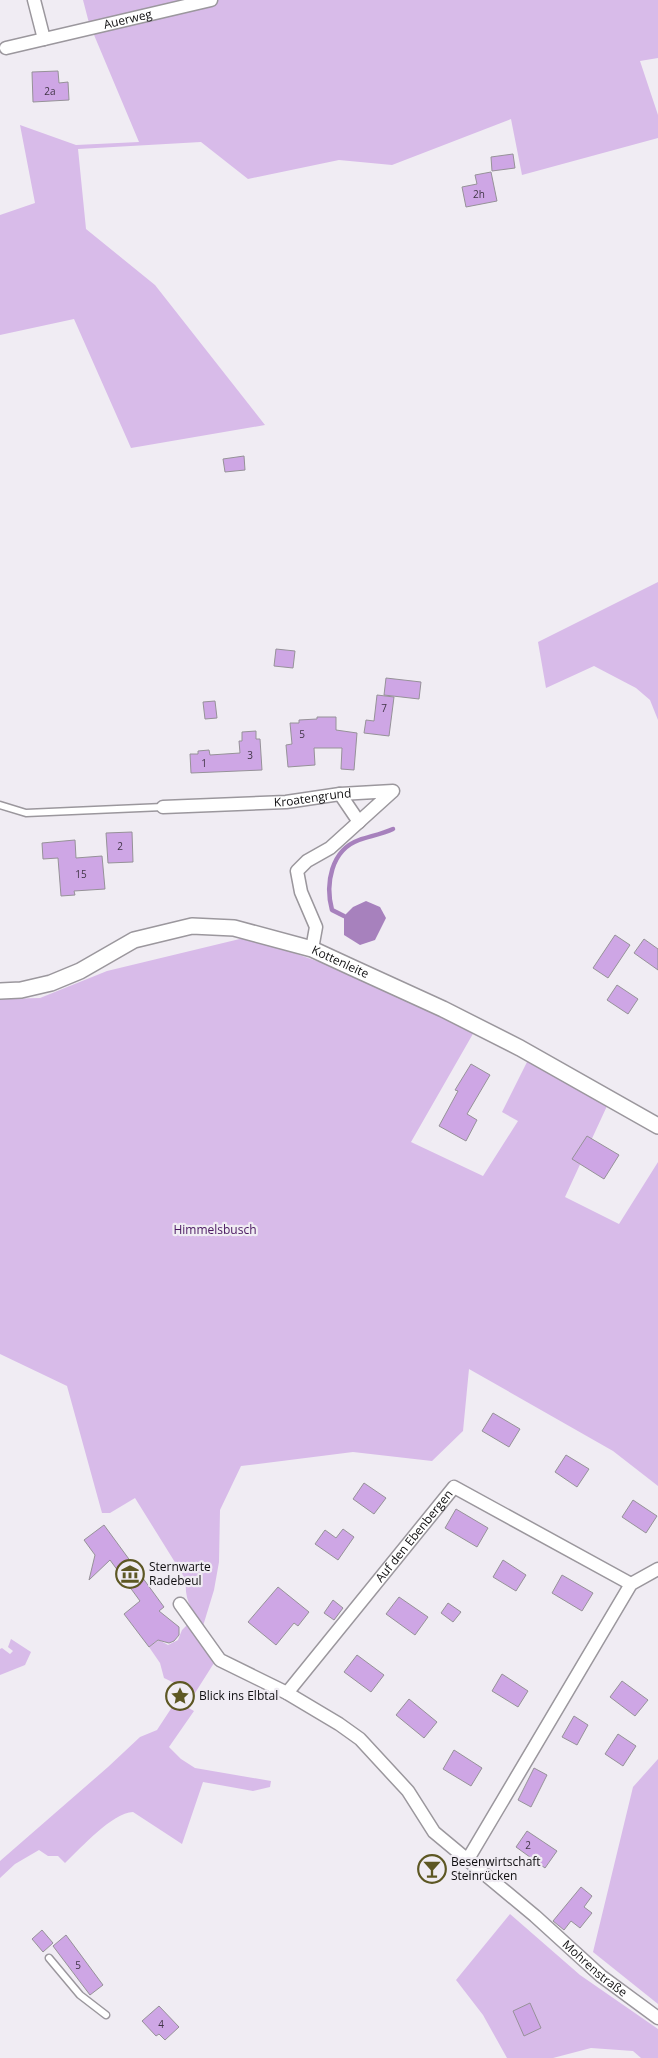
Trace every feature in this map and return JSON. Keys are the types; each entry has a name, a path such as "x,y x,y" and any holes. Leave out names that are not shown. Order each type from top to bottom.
{"street":[{"path":"34,0 44,39"},
{"name":"Auerweg","path":"6,48 211,0"},
{"name":"Kroatengrund","path":"163,807 286,802 340,794 393,790 330,848 307,861 297,871 301,892 316,927 312,949"},
{"path":"340,794 359,822"},
{"name":"Kottenleite","path":"0,991 21,990 51,983 80,971 134,940 192,926 234,928 312,949 442,1009 520,1048 658,1126"},
{"name":"Auf den Ebenbergen","path":"287,1693 454,1488 631,1584"},
{"path":"180,1604 220,1660 287,1693 340,1724 360,1739 408,1791 434,1832 468,1859 631,1584 658,1569"},
{"name":"Mohrenstraße","path":"468,1859 601,1976 658,2018"}],"lane":[{"name":"Kroatengrund","path":"0,805 26,813 163,807"},
{"path":"49,1958 80,1996 106,2015"}],"green space":[{"path":"83,0 658,0 658,58 640,61 658,115 658,138 522,175 511,119 392,165 339,160 248,179 201,142 78,149 86,229 155,285 265,425 131,448 74,319 0,335 0,215 35,203 20,125 76,145 139,142 89,23"},
{"path":"658,582 658,720 650,700 636,688 594,666 546,688 538,642"},
{"name":"Himmelsbusch","path":"248,937 416,996 474,1032 411,1142 483,1176 518,1121 502,1112 530,1056 607,1106 565,1197 619,1224 658,1162 658,1486 613,1451 469,1369 463,1431 432,1461 353,1452 241,1466 220,1510 219,1562 214,1590 203,1626 190,1605 186,1594 186,1580 135,1498 110,1513 102,1513 67,1386 0,1354 0,999 40,998 107,971"},
{"path":"187,1625 214,1663 195,1693 164,1678 160,1663 149,1647 159,1640 168,1645 178,1640 182,1630"},
{"path":"11,1639 31,1652 25,1665 0,1675 0,1649 2,1648 10,1654 13,1651 8,1647"},
{"path":"176,1701 194,1711 169,1747 181,1759 195,1768 271,1781 270,1787 253,1791 203,1782 182,1844 133,1812 116,1818 106,1825 65,1863 58,1856 48,1856 39,1850 15,1864 0,1878 0,1861 140,1737 157,1730"},
{"path":"658,1759 658,2004 593,1952 633,1787"},
{"path":"510,1914 580,1975 658,2029 658,2058 641,2058 633,2051 591,2048 553,2058 507,2058 483,2015 456,1980"}],"shaded area":[{"path":"366,901 380,907 386,918 375,940 360,945 344,935 344,916 353,907"}],"building":[{"path":"58,71 59,83 68,82 69,100 33,102 32,72"},
{"path":"513,154 515,168 492,171 491,157"},
{"path":"491,172 497,201 466,207 462,187 477,184 475,175"},
{"path":"244,456 245,470 225,472 223,459"},
{"path":"276,649 295,651 293,668 274,666"},
{"path":"386,678 421,682 419,699 384,695"},
{"path":"377,695 394,697 389,736 364,733 366,720 374,721"},
{"path":"215,701 217,718 205,719 203,702"},
{"path":"317,717 336,717 336,730 357,733 354,770 341,769 342,748 314,748 315,765 288,767 286,745 292,744 290,723 299,723 299,720 317,719"},
{"path":"256,731 256,739 260,739 262,770 191,773 190,754 198,754 198,751 209,750 210,755 240,753 239,741 242,741 242,732"},
{"path":"132,832 133,862 108,863 106,833"},
{"path":"75,840 76,858 102,856 105,889 74,891 75,895 61,896 58,858 43,859 42,843"},
{"path":"615,935 630,945 608,978 593,968"},
{"path":"644,939 658,949 658,970 634,953"},
{"path":"617,985 638,999 628,1014 607,1000"},
{"path":"471,1064 490,1075 467,1114 477,1120 466,1141 439,1126 458,1091 455,1090"},
{"path":"587,1136 619,1155 604,1179 572,1159"},
{"path":"493,1413 520,1429 509,1447 482,1431"},
{"path":"566,1455 589,1469 577,1487 555,1472"},
{"path":"364,1483 386,1498 374,1514 353,1499"},
{"path":"633,1500 657,1516 646,1533 622,1517"},
{"path":"456,1509 488,1528 477,1547 445,1528"},
{"name":"Sternwarte Radebeul","path":"104,1525 164,1607 159,1611 179,1627 179,1635 174,1641 169,1643 158,1640 149,1647 124,1614 140,1601 110,1560 89,1580 95,1555 84,1540"},
{"path":"343,1529 354,1537 338,1560 315,1544 325,1530 336,1538"},
{"path":"503,1560 526,1575 516,1591 493,1577"},
{"path":"562,1575 593,1593 582,1611 552,1593"},
{"path":"278,1587 309,1612 298,1626 294,1623 276,1645 248,1622"},
{"path":"399,1597 428,1617 415,1635 386,1614"},
{"path":"333,1600 343,1608 334,1620 324,1613"},
{"path":"448,1603 461,1612 453,1622 441,1613"},
{"path":"357,1655 384,1675 371,1692 344,1672"},
{"path":"502,1674 528,1691 518,1707 492,1691"},
{"path":"622,1681 648,1700 635,1716 610,1697"},
{"path":"409,1699 437,1722 424,1738 396,1715"},
{"path":"574,1716 588,1725 577,1745 562,1737"},
{"path":"618,1734 636,1746 623,1766 605,1754"},
{"path":"454,1750 482,1768 471,1786 443,1769"},
{"path":"534,1768 547,1775 531,1807 518,1800"},
{"path":"527,1831 557,1851 545,1868 516,1847"},
{"path":"581,1887 592,1896 584,1907 592,1913 580,1928 571,1921 564,1930 553,1921"},
{"path":"42,1930 53,1943 43,1952 32,1939"},
{"path":"66,1935 103,1985 90,1995 53,1946"},
{"path":"530,2003 541,2028 524,2036 513,2011"},
{"path":"159,2006 179,2027 165,2040 159,2034 156,2036 142,2021"}],"waterway":[{"path":"344,916 332,910 330,900 330,879 336,860 350,845 359,840 393,829"}],"place":[{"name":"Sternwarte Radebeul","path":"130,1574"},
{"name":"Blick ins Elbtal","path":"180,1696"},
{"name":"Besenwirtschaft Steinrücken","path":"432,1869"}]}
